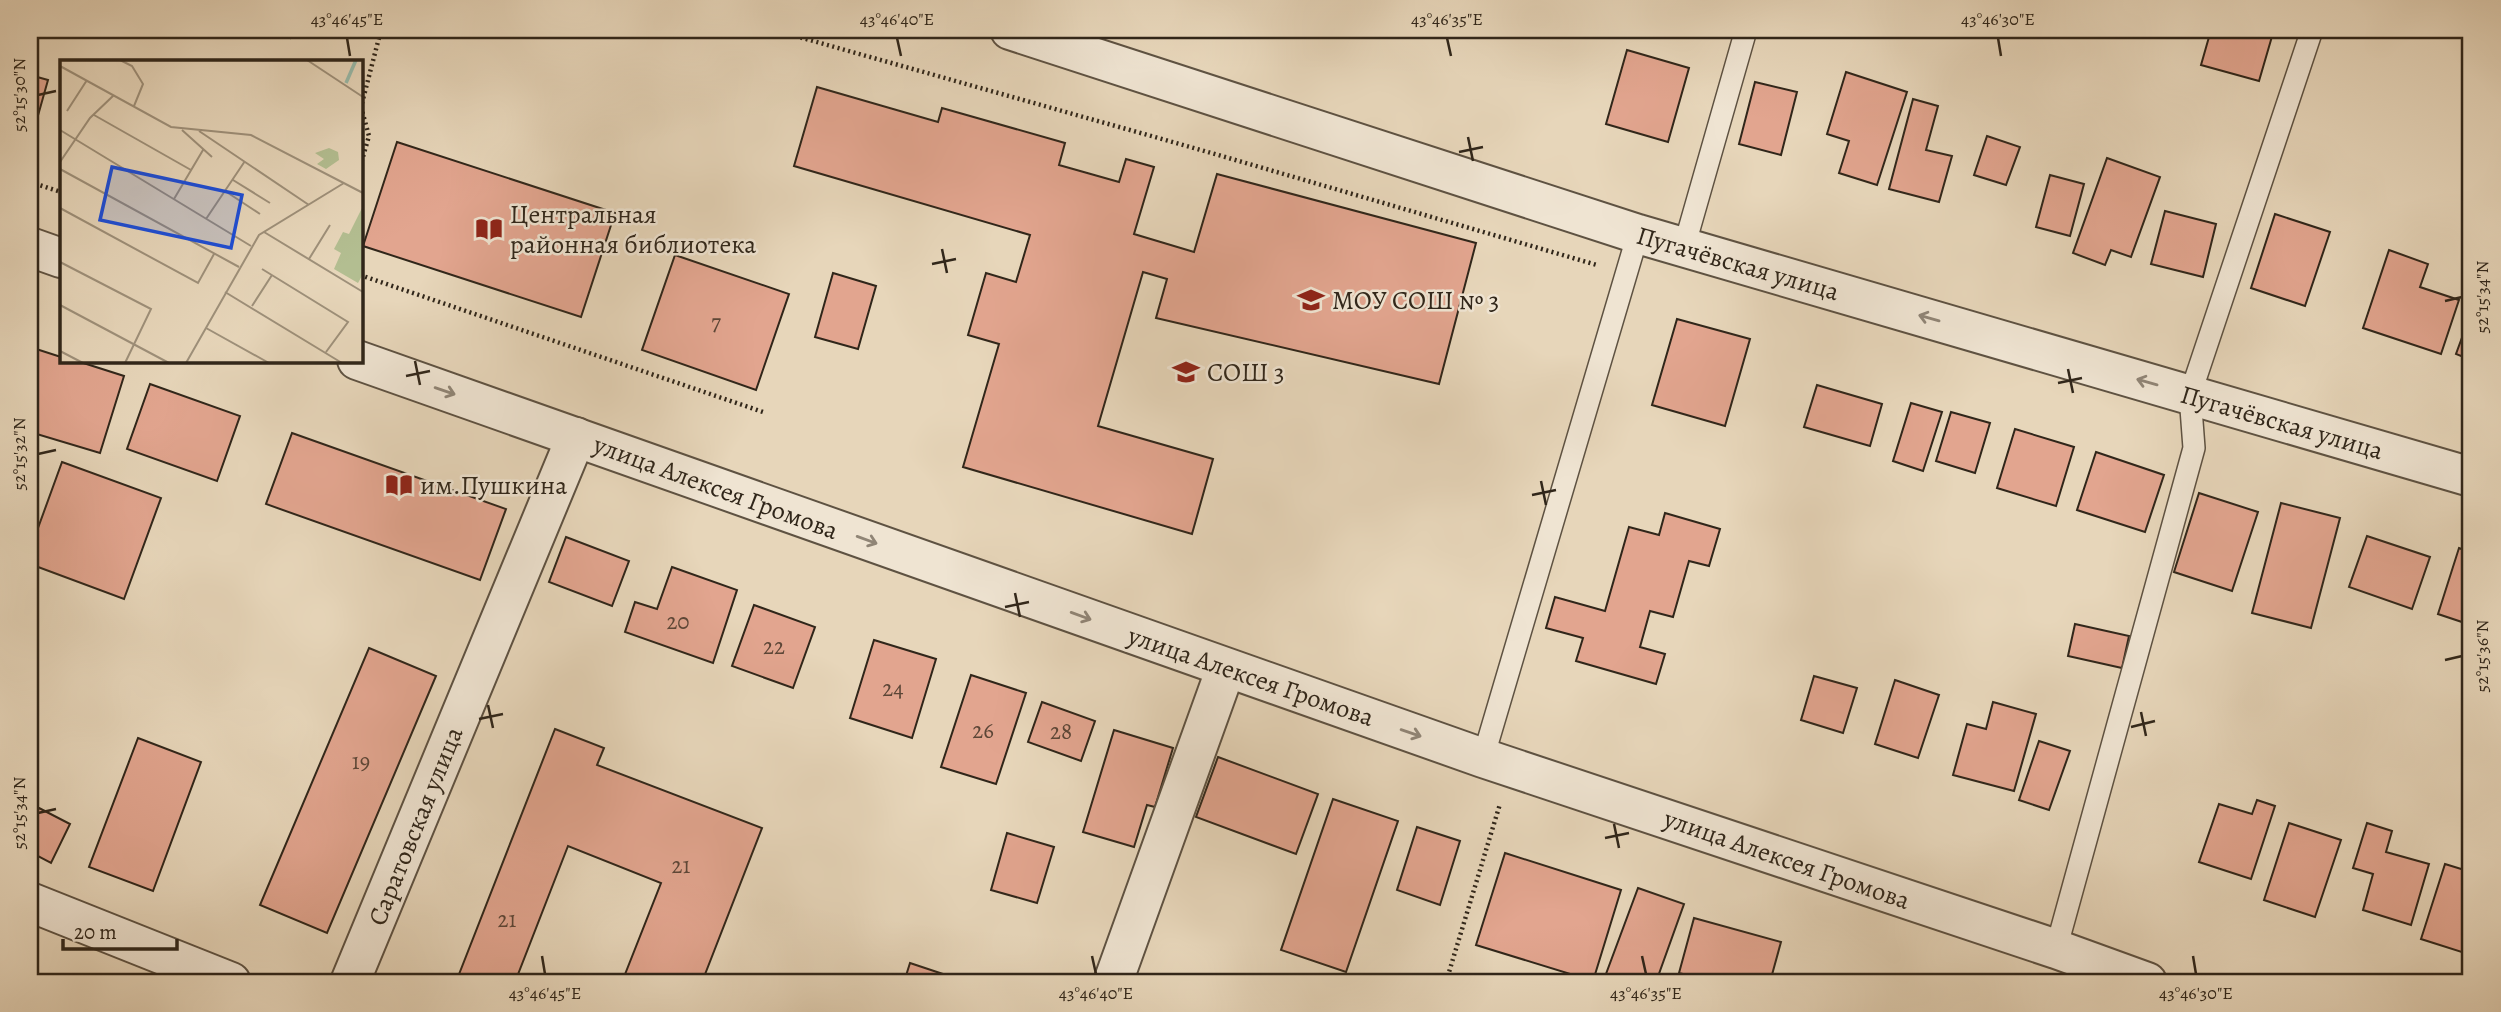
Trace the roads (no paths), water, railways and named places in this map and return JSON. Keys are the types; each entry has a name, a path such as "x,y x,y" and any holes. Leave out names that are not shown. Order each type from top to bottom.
{"street":[{"name":"Пугачёвская улица","path":"1010,30 1638,234 2471,477"},
{"path":"30,247 60,258"},
{"name":"улица Алексея Громова","path":"362,362 1226,668 2147,982"},
{"name":"Саратовская улица","path":"350,982 576,437"},
{"path":"1113,982 1226,668"},
{"path":"30,902 231,982"}],"lane":[{"path":"1684,247 1746,30"},
{"path":"2056,949 2194,449 2190,395 2312,30"},
{"path":"1498,762 1638,234"}],"place":[{"name":"Центральная районная библиотека","path":"489,229"},
{"name":"МОУ СОШ № 3","path":"1311,300"},
{"name":"СОШ 3","path":"1186,372"},
{"name":"им.Пушкина","path":"399,485"}]}
